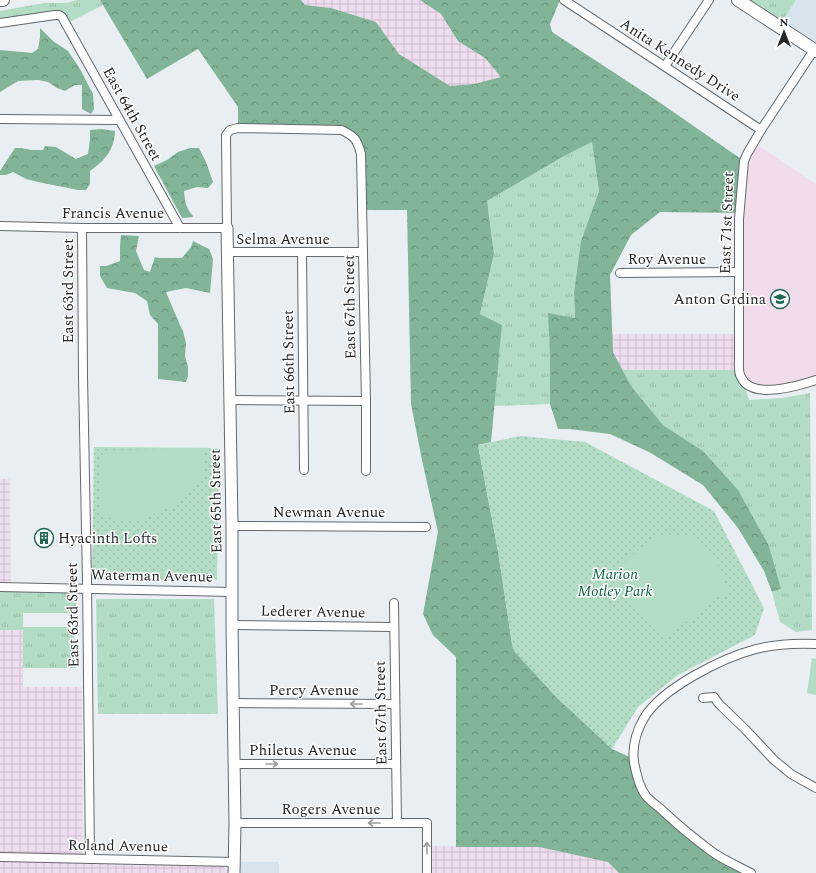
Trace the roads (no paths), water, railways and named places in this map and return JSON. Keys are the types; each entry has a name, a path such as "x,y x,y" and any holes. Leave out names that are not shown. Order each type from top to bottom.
{"main road":[{"path":"738,0 815,51"}],"street":[{"name":"Anita Kennedy Drive","path":"564,0 761,130"},
{"path":"665,66 709,0"},
{"name":"East 64th Street","path":"0,23 59,15 63,18 180,228"},
{"name":"East 71st Street","path":"815,51 746,154 739,219 738,272 739,370 745,383 751,387 762,390 796,386 816,380"},
{"path":"0,119 119,120"},
{"name":"East 65th Street","path":"234,868 235,823 232,526 226,135 230,130 238,128 342,130 351,135 358,142"},
{"name":"East 67th Street","path":"358,142 361,154 366,471"},
{"name":"Francis Avenue","path":"0,226 82,228 227,228"},
{"name":"East 63rd Street","path":"82,228 90,859"},
{"name":"Selma Avenue","path":"227,252 363,252"},
{"name":"East 66th Street","path":"302,253 304,470"},
{"name":"Roy Avenue","path":"620,273 738,272"},
{"path":"229,400 366,401"},
{"name":"Newman Avenue","path":"232,526 426,527"},
{"name":"Waterman Avenue","path":"0,587 232,592"},
{"name":"East 67th Street","path":"394,603 397,823"},
{"name":"Lederer Avenue","path":"232,625 394,627"},
{"path":"751,873 712,852 678,825 646,796 635,768 634,745 644,718 654,706 672,691 698,674 720,662 756,649 774,645 816,644"},
{"path":"703,698 714,697 719,704 774,760 791,774 816,788"},
{"name":"Percy Avenue","path":"233,704 395,704"},
{"name":"Philetus Avenue","path":"234,764 396,764"},
{"name":"Rogers Avenue","path":"235,823 427,823 427,873"},
{"name":"Roland Avenue","path":"0,857 90,859 234,868"}],"place":[{"name":"Anton Grdina","path":"780,299"},
{"name":"Hyacinth Lofts","path":"44,538"}],"park label":[{"name":"Marion Motley Park","path":"615,582"}]}
